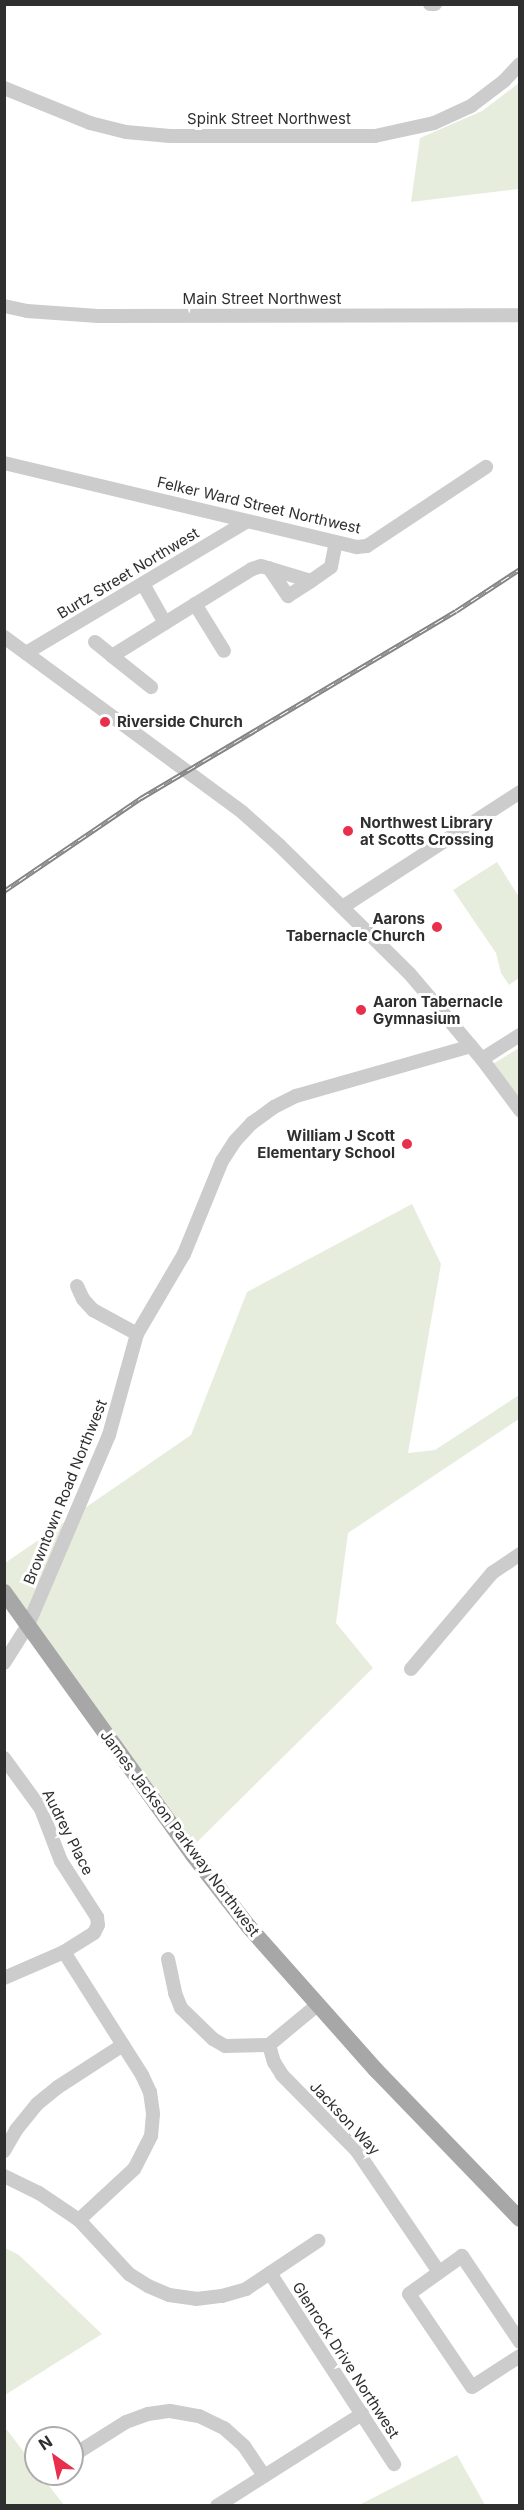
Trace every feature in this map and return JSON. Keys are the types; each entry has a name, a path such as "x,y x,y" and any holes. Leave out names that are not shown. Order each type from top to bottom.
{"main road":[{"name":"James Jackson Parkway Northwest","path":"4,1592 193,1855 249,1927 316,2006 519,2219"}],"street":[{"path":"430,4 435,4"},
{"name":"Spink Street Northwest","path":"4,88 90,123 126,132 170,136 375,136 434,123 471,106 504,81 519,64"},
{"name":"Main Street Northwest","path":"4,306 27,311 98,316 519,315"},
{"name":"Felker Ward Street Northwest","path":"4,463 357,547 367,546 486,467"},
{"name":"Burtz Street Northwest","path":"26,653 247,521"},
{"path":"268,568 288,596 331,567 336,542"},
{"path":"112,656 252,569 261,566 310,581"},
{"path":"143,584 165,623"},
{"path":"195,604 224,651"},
{"path":"4,637 213,792 279,845 344,906 409,973 482,1059 519,1110"},
{"path":"95,642 151,687"},
{"path":"344,906 519,792"},
{"path":"482,1059 519,1035"},
{"name":"Browntown Road Northwest","path":"4,1663 28,1625 109,1435 137,1334 184,1254 222,1161 252,1123 274,1107 296,1096 471,1046"},
{"path":"77,1286 83,1299 93,1310 137,1334"},
{"path":"411,1669 492,1573 519,1554"},
{"name":"Audrey Place","path":"4,1758 41,1809 62,1861 97,1917 98,1925 94,1933 64,1952"},
{"path":"4,1978 64,1952 150,2092 153,2114 151,2136 134,2169 79,2220"},
{"path":"168,1959 175,1993 181,2008 213,2039 234,2047 269,2045 316,2006"},
{"path":"4,2151 16,2130 37,2104 58,2087 123,2045"},
{"name":"Jackson Way","path":"269,2045 274,2062 282,2075 357,2151 439,2272"},
{"path":"4,2176 39,2193 79,2220 129,2274 169,2295 196,2299 222,2296 246,2289 318,2241"},
{"path":"519,2342 462,2256 409,2294 472,2387 519,2356"},
{"name":"Glenrock Drive Northwest","path":"270,2273 394,2464"},
{"path":"84,2448 126,2422 148,2414 170,2411 199,2416 224,2428 244,2446 264,2476"},
{"path":"217,2505 362,2414"}],"green space":[{"path":"519,83 519,189 411,202 420,138 482,111"},
{"path":"497,862 519,897 519,978 509,985 501,973 496,953 453,890"},
{"path":"519,1048 519,1120 483,1070"},
{"path":"412,1204 441,1264 408,1453 435,1450 519,1395 519,1419 348,1533 336,1623 373,1668 188,1851 5,1596 5,1563 191,1435 247,1292"},
{"path":"5,2248 19,2255 102,2334 5,2395"},
{"path":"4,2426 24,2452 24,2486 49,2486 64,2505 5,2505"},
{"path":"457,2455 485,2505 359,2505"}],"railway":[{"path":"4,891 141,798 456,611 520,569"}],"place":[{"name":"Riverside Church","path":"105,722"},
{"name":"Northwest Library at Scotts Crossing","path":"348,831"},
{"name":"Aarons Tabernacle Church","path":"437,927"},
{"name":"Aaron Tabernacle Gymnasium","path":"361,1010"},
{"name":"William J Scott Elementary School","path":"407,1144"}]}
